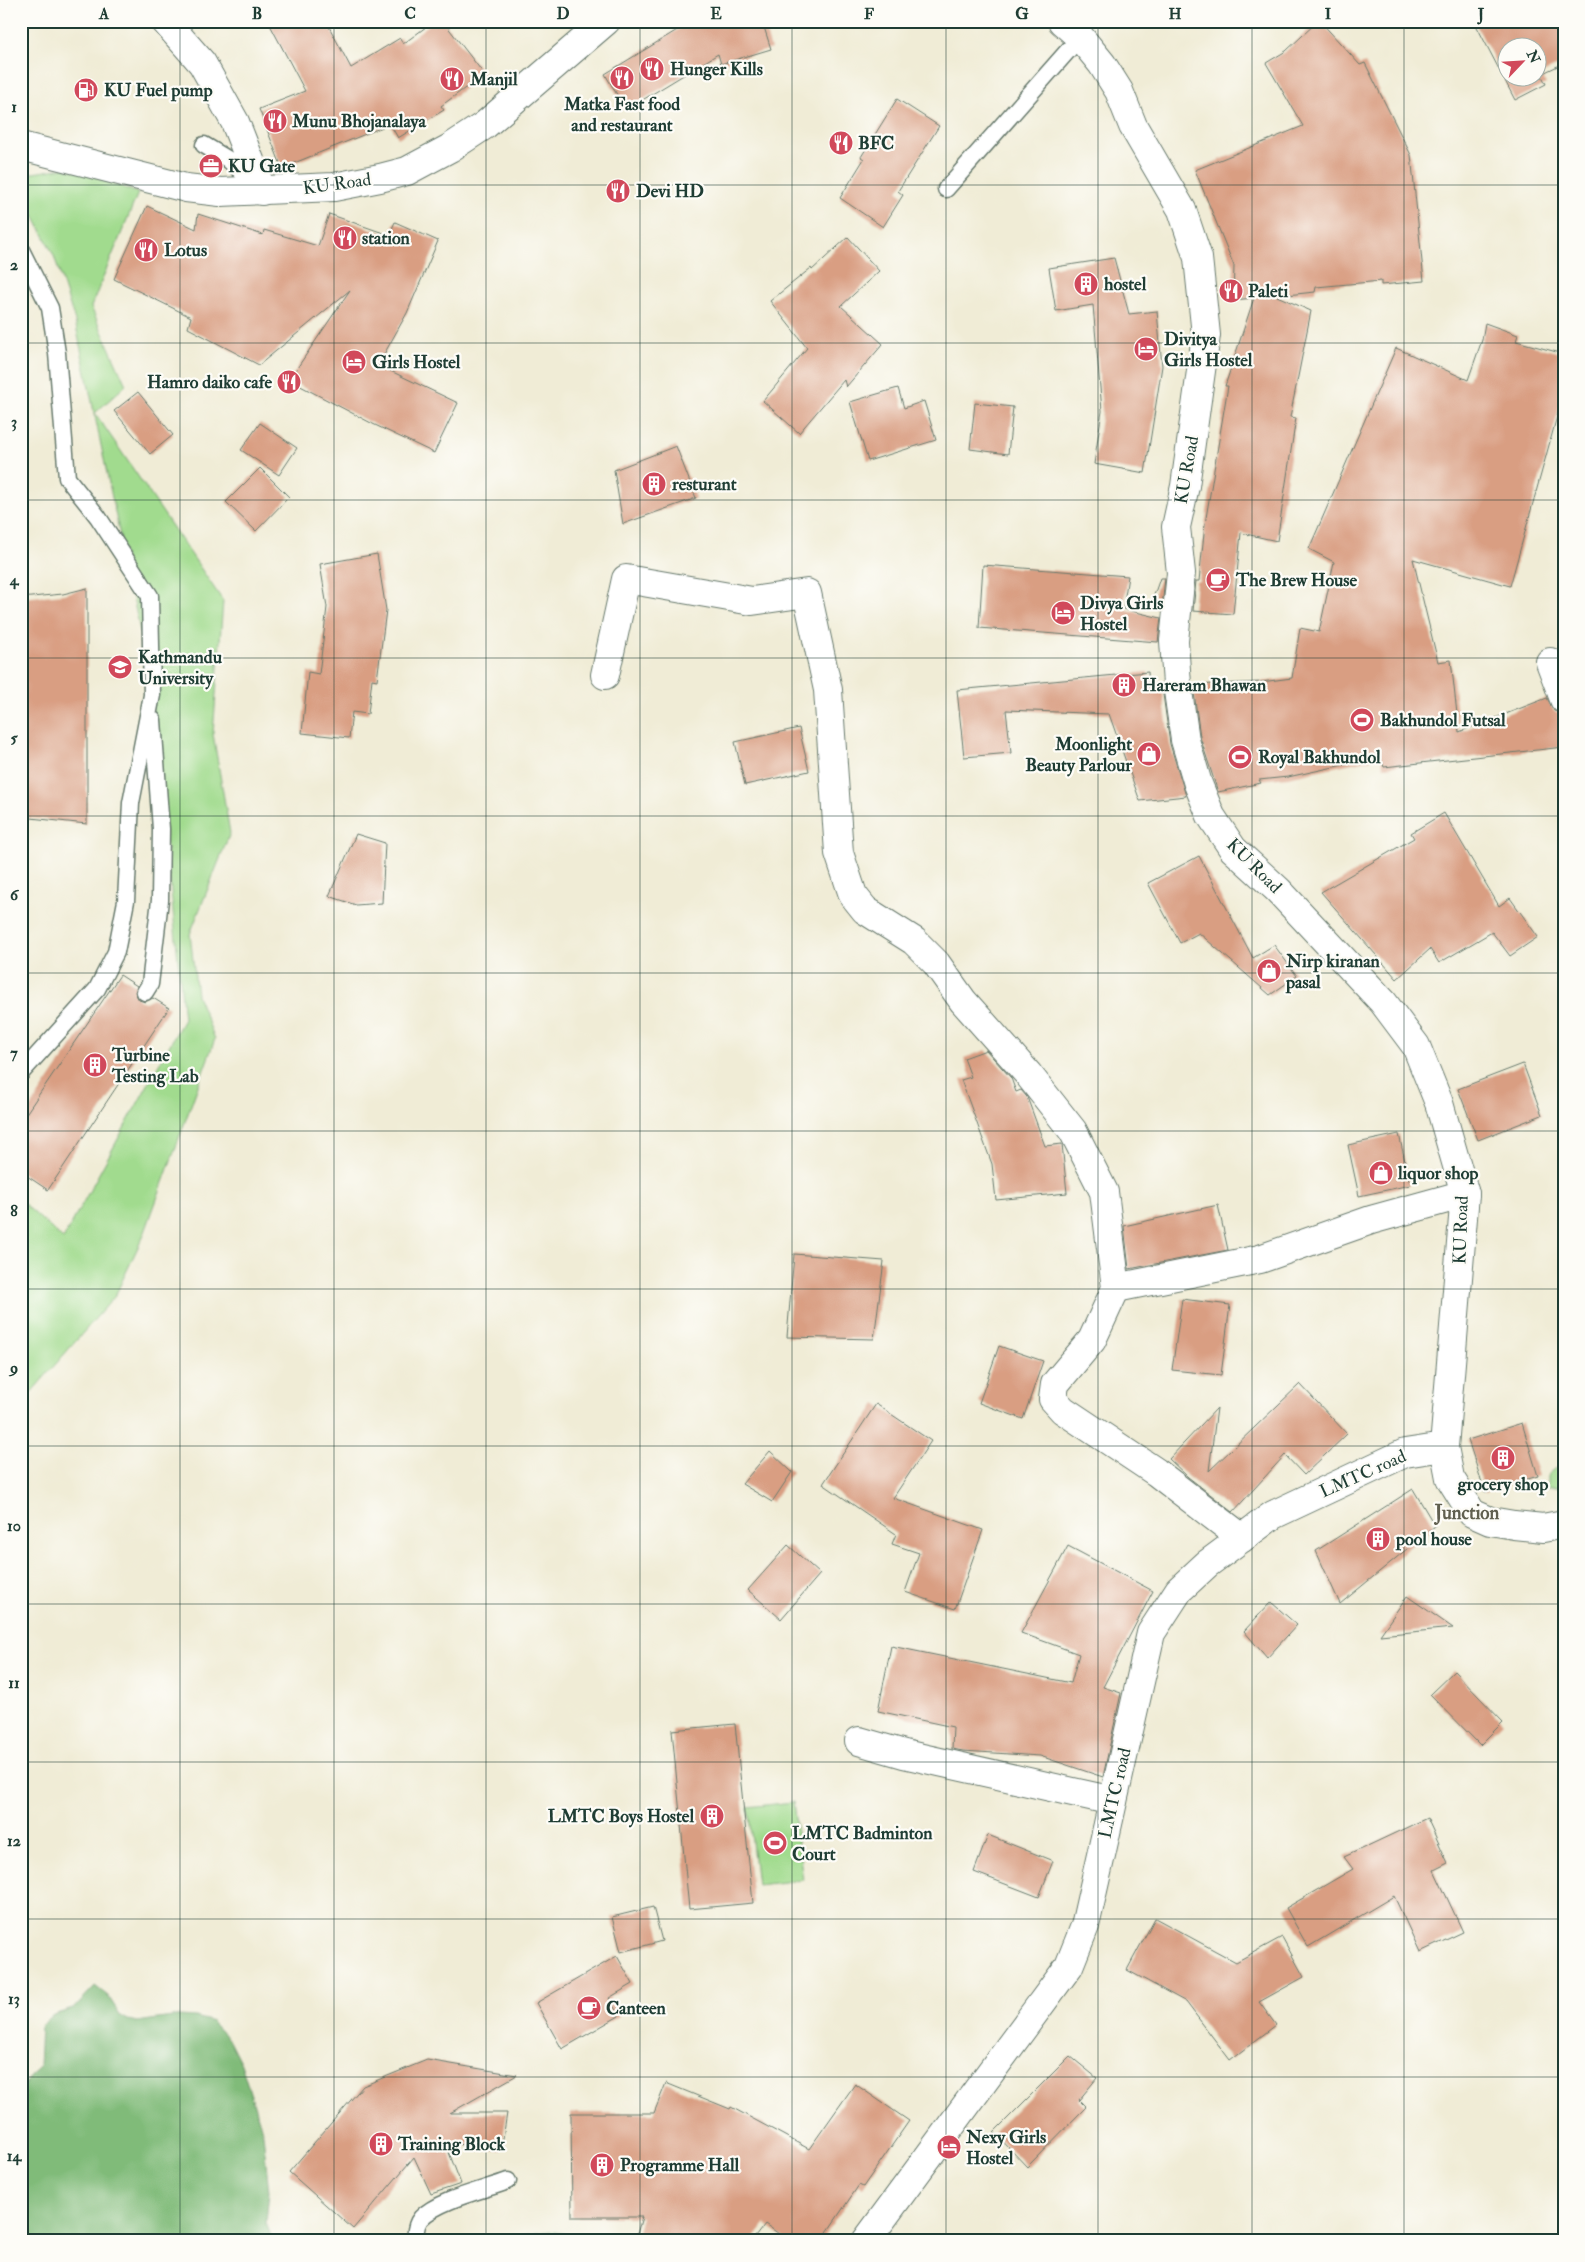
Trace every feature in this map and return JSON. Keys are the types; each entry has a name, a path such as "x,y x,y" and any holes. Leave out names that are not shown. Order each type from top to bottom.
{"street":[{"path":"165,21 202,63 235,122 262,191"},
{"name":"KU Road","path":"21,146 186,188 220,192 334,187 407,171 450,148 485,125 606,21"},
{"name":"KU Road","path":"1071,29 1102,64 1120,91 1133,126 1182,210 1198,258 1206,335 1185,486 1176,527 1181,573 1174,641 1184,740 1198,784 1211,816 1233,849 1278,890 1383,1002 1416,1046 1439,1103 1465,1194 1444,1447 1450,1478 1472,1513 1490,1522 1543,1528 1564,1524"},
{"path":"605,675 626,578 752,601 808,593 828,690 838,853 853,895 865,910 914,941 936,963 963,1001 1028,1074 1073,1131 1104,1192 1116,1288 1092,1340 1055,1384 1053,1399 1063,1410 1156,1472 1242,1538"},
{"path":"1550,662 1564,699"},
{"path":"1116,1288 1260,1259 1371,1220 1465,1194"},
{"name":"LMTC road","path":"866,2241 1069,1966 1085,1926 1151,1633 1179,1590 1207,1564 1273,1515 1405,1453 1444,1447"},
{"path":"859,1741 904,1754 1113,1801"}],"lane":[{"path":"946,189 1071,29"},
{"path":"204,145 229,160 262,191"},
{"path":"21,250 50,308 57,352 67,478 98,517 150,596 152,695 161,829 160,900 150,984 145,992"},
{"path":"21,1074 97,988 116,952 126,901 131,803 152,695"},
{"path":"416,2241 415,2231 421,2219 440,2205 508,2181"}],"green space":[{"path":"64,168 138,193 91,307 126,385 95,413 223,601 213,734 230,833 190,934 197,995 215,1039 145,1232 115,1296 21,1404 21,1201 63,1239 184,1019 149,674 75,321 54,256 21,189 21,175"},
{"path":"1564,1462 1564,1486 1548,1487 1548,1475"},
{"name":"LMTC Badminton Court","path":"793,1802 803,1880 757,1885 748,1807"},
{"path":"95,1986 108,1996 121,2016 128,2020 137,2022 179,2016 196,2017 212,2022 229,2040 241,2064 263,2133 269,2191 266,2223 273,2241 21,2241 21,2090 39,2066 41,2026 53,2015 73,2009"},
{"path":"550,2231 566,2234 564,2241 484,2241"}],"building":[{"path":"268,21 326,21 351,68 400,38 403,44 434,21 443,21 484,74 441,106 444,110 398,138 390,124 282,168 259,109 305,91"},
{"path":"692,21 774,21 764,27 771,49 721,64 718,54 626,110 605,74"},
{"path":"1318,21 1360,65 1365,63 1411,155 1424,281 1381,285 1381,281 1316,287 1315,292 1277,296 1311,311 1290,417 1296,418 1277,541 1241,533 1233,614 1193,611 1196,581 1199,581 1205,524 1228,386 1225,386 1254,298 1233,300 1234,266 1195,170 1303,126 1266,63 1286,51"},
{"path":"1474,21 1564,21 1564,63 1548,71 1548,38 1498,38 1498,67"},
{"path":"1509,88 1538,88 1515,100"},
{"path":"897,99 939,126 898,191 903,195 883,227 840,198 864,159 861,157"},
{"path":"147,206 196,229 198,214 263,235 264,230 318,246 329,214 389,235 395,222 438,241 407,313 378,365 458,403 434,453 373,424 289,380 350,290 259,365 188,328 191,317 114,279"},
{"path":"848,237 879,271 841,306 883,344 846,387 844,380 799,433 763,401 807,348 770,301 811,268 812,270"},
{"path":"1114,258 1129,314 1157,311 1162,366 1145,473 1094,464 1102,411 1093,305 1056,311 1049,268"},
{"path":"1485,323 1518,335 1516,341 1564,354 1564,391 1510,586 1413,559 1438,662 1451,660 1459,732 1547,698 1554,711 1564,714 1564,747 1384,767 1380,757 1288,777 1259,780 1261,783 1218,792 1200,737 1193,685 1261,682 1292,678 1300,628 1319,632 1334,562 1309,549 1396,348 1468,380 1482,340"},
{"path":"898,388 904,408 924,401 936,440 868,461 850,402"},
{"path":"138,392 173,435 150,454 114,411"},
{"path":"975,403 1013,407 1008,454 970,449"},
{"path":"260,423 297,448 279,475 241,450"},
{"name":"resturant","path":"676,446 696,498 623,524 614,470"},
{"path":"260,468 289,497 256,531 226,502"},
{"path":"377,554 386,610 377,680 372,679 368,714 352,712 349,738 302,733 308,672 319,674 327,607 320,564"},
{"name":"Divya Girls Hostel","path":"983,565 1128,576 1123,609 1161,618 1158,642 979,628"},
{"path":"1160,578 1165,578 1162,608 1150,607"},
{"path":"87,588 87,824 21,817 21,598 63,594"},
{"path":"1148,672 1149,687 1162,687 1170,744 1186,796 1140,801 1109,714 1006,710 1011,753 964,757 957,690"},
{"path":"799,728 809,771 745,785 735,742"},
{"path":"1444,813 1499,906 1510,898 1538,937 1510,956 1492,932 1439,963 1430,949 1397,979 1321,892 1414,838 1411,833"},
{"path":"356,834 385,843 382,903 356,905 329,896"},
{"path":"1199,856 1253,958 1274,945 1297,976 1270,995 1199,933 1180,943 1148,883"},
{"name":"Turbine Testing Lab","path":"120,975 137,986 135,992 139,1000 145,1002 153,998 169,1008 48,1190 21,1172 21,1121"},
{"path":"986,1050 1011,1078 1016,1092 1021,1090 1027,1097 1045,1146 1062,1144 1067,1193 996,1200 992,1164 961,1080 971,1077 964,1058"},
{"path":"1523,1064 1542,1115 1478,1140 1458,1089"},
{"path":"1399,1134 1410,1185 1359,1196 1348,1145"},
{"path":"1218,1205 1228,1250 1129,1269 1124,1226"},
{"path":"794,1254 884,1261 874,1339 787,1337"},
{"path":"1182,1299 1230,1305 1221,1375 1172,1370"},
{"path":"999,1346 1043,1361 1023,1419 979,1403"},
{"path":"1300,1384 1347,1434 1304,1475 1285,1455 1233,1512 1188,1477 1169,1459 1217,1408 1209,1471"},
{"path":"876,1404 931,1441 893,1498 983,1530 955,1609 905,1592 919,1553 892,1544 896,1534 823,1484"},
{"name":"grocery shop","path":"1522,1423 1538,1476 1485,1492 1468,1440"},
{"path":"770,1451 792,1472 772,1502 742,1484"},
{"name":"pool house","path":"1413,1489 1435,1526 1340,1604 1316,1551"},
{"path":"788,1545 820,1574 781,1619 748,1590"},
{"path":"1068,1546 1153,1591 1103,1687 1121,1693 1103,1777 1040,1756 952,1749 953,1727 878,1711 891,1646 1071,1683 1079,1654 1021,1633"},
{"path":"1407,1596 1453,1628 1380,1635"},
{"path":"1271,1602 1297,1625 1267,1658 1244,1631"},
{"path":"1454,1671 1503,1722 1480,1745 1430,1694"},
{"name":"LMTC Boys Hostel","path":"735,1724 753,1903 689,1909 672,1730"},
{"path":"1427,1818 1448,1863 1434,1870 1463,1932 1420,1952 1394,1896 1308,1947 1286,1908 1353,1869 1344,1857"},
{"path":"988,1835 1053,1861 1039,1897 974,1872"},
{"path":"653,1907 662,1941 621,1952 612,1917"},
{"path":"1155,1918 1236,1962 1282,1937 1304,1977 1259,2002 1276,2025 1230,2060 1186,2002 1127,1970"},
{"path":"617,1956 633,1984 609,1998 619,2016 562,2049 536,2003"},
{"path":"1070,2056 1097,2078 1079,2100 1086,2107 1027,2167 994,2132"},
{"name":"Training Block","path":"427,2060 517,2075 450,2113 507,2113 501,2151 445,2142 461,2184 431,2194 414,2157 353,2229 289,2172 363,2086"},
{"path":"666,2083 730,2109 731,2107 809,2149 855,2084 909,2121 863,2187 859,2185 821,2241 789,2241 765,2224 752,2241 658,2241 637,2234 642,2217 572,2217 571,2113 654,2113"}],"place":[{"name":"Hunger Kills","path":"652,69"},
{"name":"Matka Fast food and restaurant","path":"622,78"},
{"name":"Manjil","path":"452,79"},
{"name":"KU Fuel pump","path":"86,90"},
{"name":"Munu Bhojanalaya","path":"275,121"},
{"name":"BFC","path":"841,143"},
{"name":"KU Gate","path":"211,166"},
{"name":"Devi HD","path":"618,191"},
{"name":"station","path":"345,238"},
{"name":"Lotus","path":"146,250"},
{"name":"hostel","path":"1086,284"},
{"name":"Paleti","path":"1231,291"},
{"name":"Divitya Girls Hostel","path":"1146,349"},
{"name":"Girls Hostel","path":"354,362"},
{"name":"Hamro daiko cafe","path":"289,382"},
{"name":"resturant","path":"654,484"},
{"name":"The Brew House","path":"1218,580"},
{"name":"Divya Girls Hostel","path":"1063,613"},
{"name":"Kathmandu University","path":"120,667"},
{"name":"Hareram Bhawan","path":"1124,685"},
{"name":"Bakhundol Futsal","path":"1362,720"},
{"name":"Moonlight Beauty Parlour","path":"1149,754"},
{"name":"Royal Bakhundol","path":"1240,757"},
{"name":"Nirp kiranan pasal","path":"1269,971"},
{"name":"Turbine Testing Lab","path":"95,1065"},
{"name":"liquor shop","path":"1381,1173"},
{"name":"grocery shop","path":"1503,1458"},
{"name":"pool house","path":"1378,1539"},
{"name":"LMTC Boys Hostel","path":"712,1816"},
{"name":"LMTC Badminton Court","path":"775,1843"},
{"name":"Canteen","path":"589,2008"},
{"name":"Training Block","path":"381,2144"},
{"name":"Nexy Girls Hostel","path":"949,2147"},
{"name":"Programme Hall","path":"602,2165"}],"district":[{"name":"Junction","path":"1467,1513"}]}
